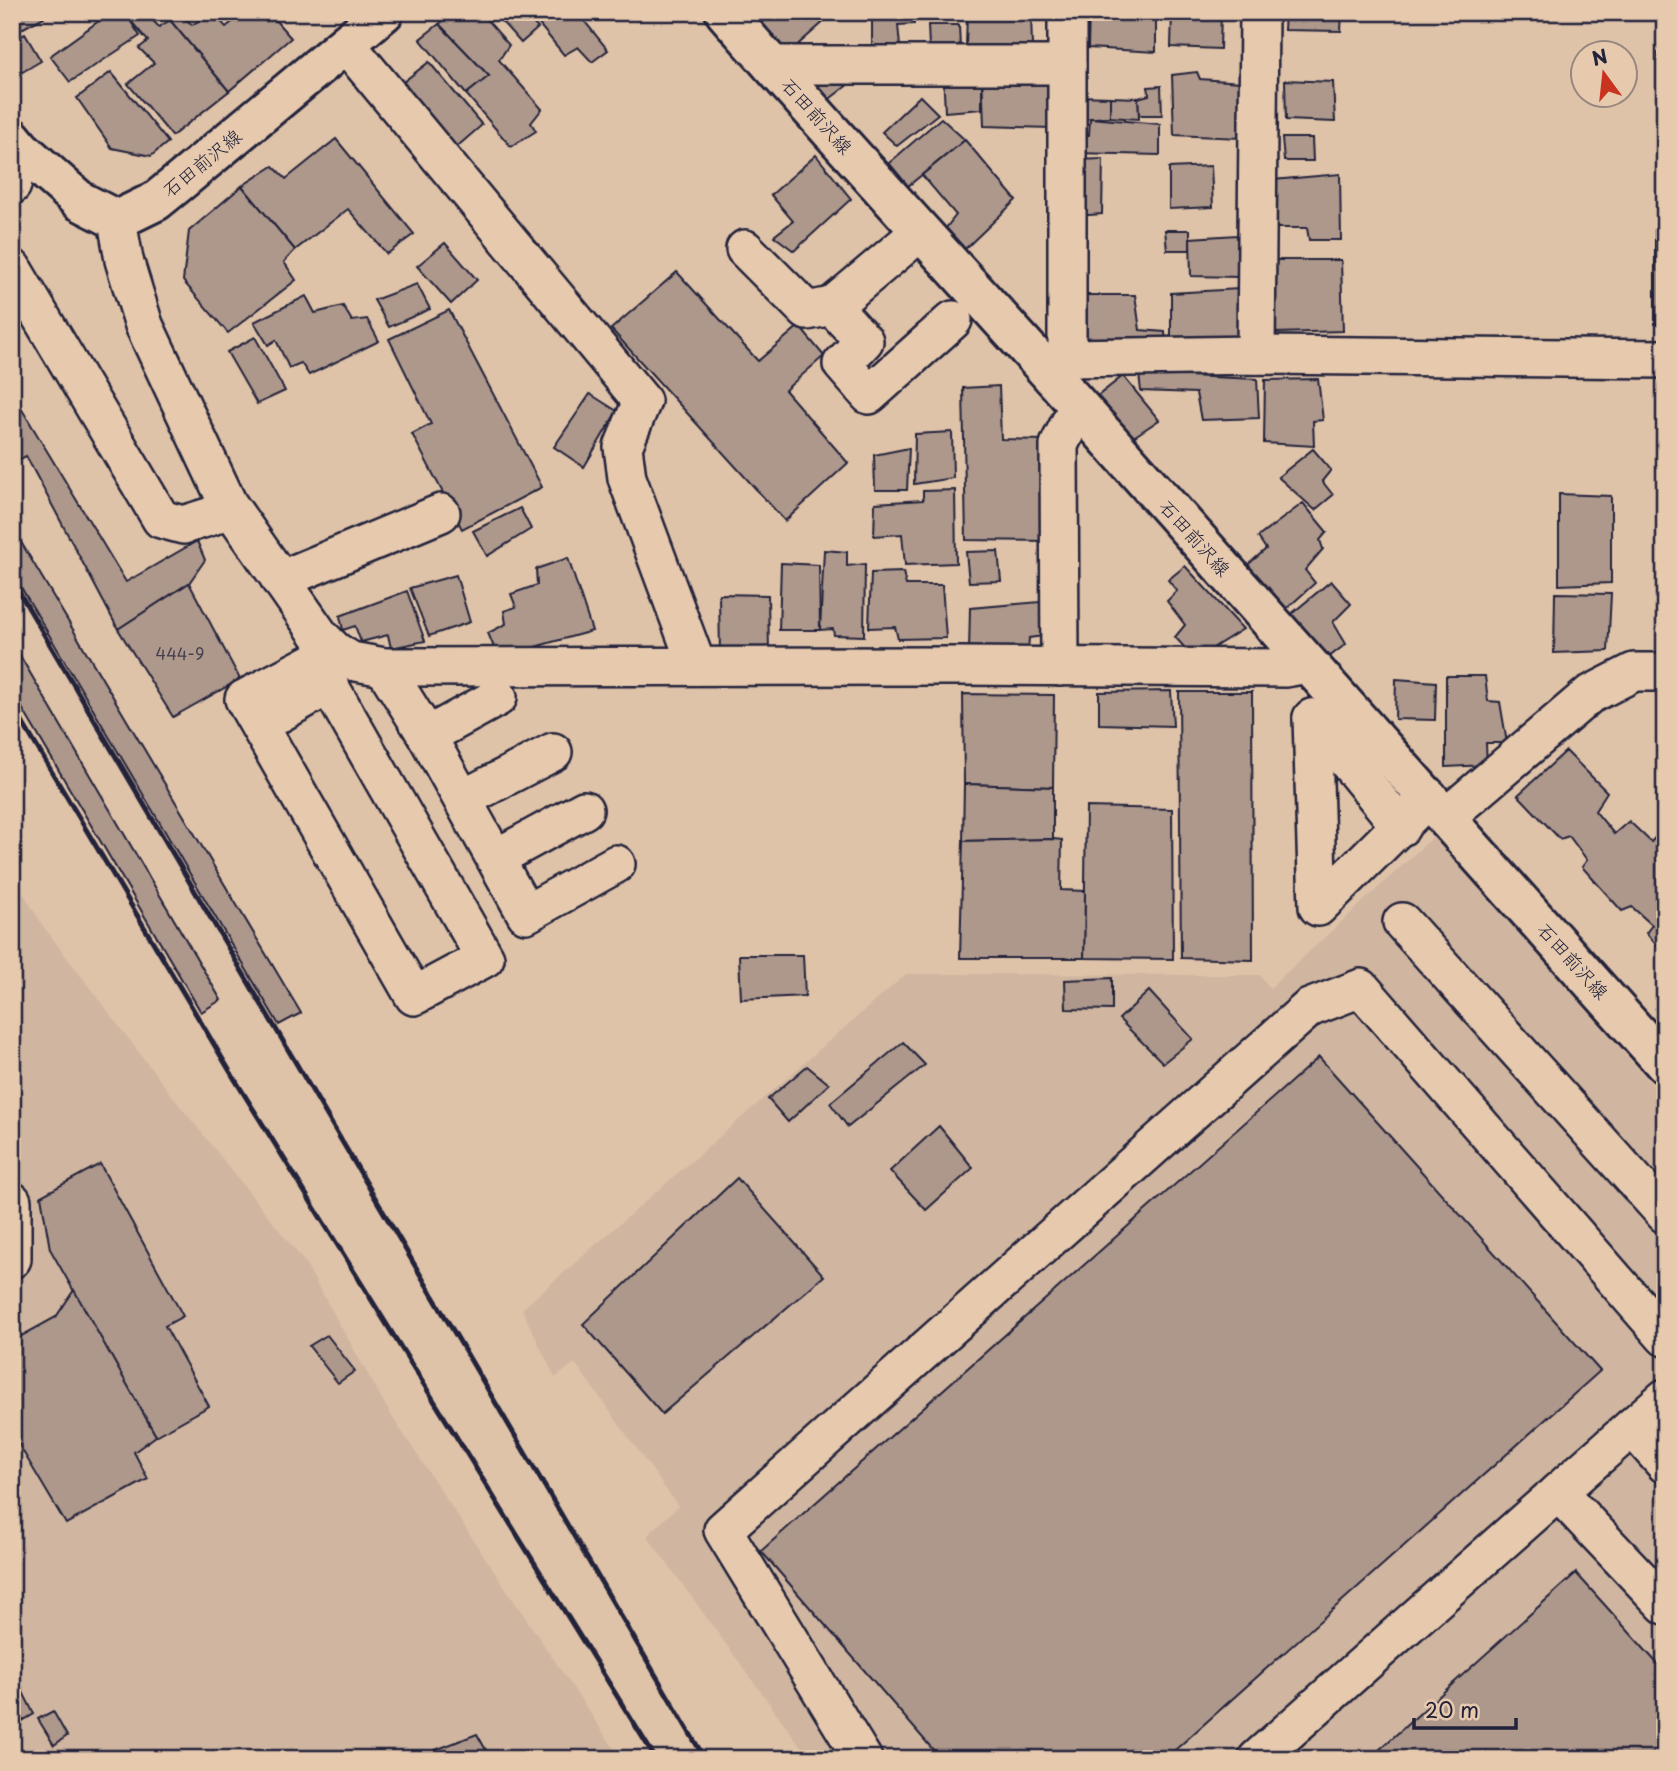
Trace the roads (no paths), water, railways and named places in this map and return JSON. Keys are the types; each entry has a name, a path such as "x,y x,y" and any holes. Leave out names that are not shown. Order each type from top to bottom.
{"main road":[{"name":"石田前沢線","path":"117,220 156,201 384,12"},
{"name":"石田前沢線","path":"725,12 920,232 1059,368 1078,407 1665,1064"},
{"path":"15,158 80,201 117,220"}],"street":[{"path":"1067,12 1059,368 1255,355 1665,359"},
{"path":"1255,355 1259,12"},
{"path":"346,44 642,401 623,447 627,478 697,666"},
{"path":"771,65 1067,65"},
{"path":"117,220 124,260 144,325 228,504 320,636 351,661 384,667 1285,668 1308,664"},
{"path":"746,249 807,311 832,306 920,232"},
{"path":"12,268 161,519 183,525 212,516 228,504"},
{"path":"832,306 864,341 842,364 869,395 953,320"},
{"path":"1060,667 1059,446 1078,407"},
{"path":"272,568 442,513"},
{"path":"259,724 329,685 485,958 414,996 244,699 335,650"},
{"path":"384,667 427,736 526,914 617,864"},
{"path":"1401,827 1437,807 1589,695 1634,672 1665,672"},
{"path":"427,736 498,697"},
{"path":"463,799 553,752"},
{"path":"496,858 584,810"},
{"path":"1402,922 1665,1214"},
{"path":"863,1759 723,1530 1309,1008 1361,988 1665,1337"},
{"path":"12,1201 12,1259"},
{"path":"1257,1759 1665,1398"},
{"path":"1632,1427 1665,1464"},
{"path":"1558,1492 1665,1605"}],"railway":[{"path":"12,580 705,1759"},
{"path":"12,705 234,1078 656,1759"}]}
